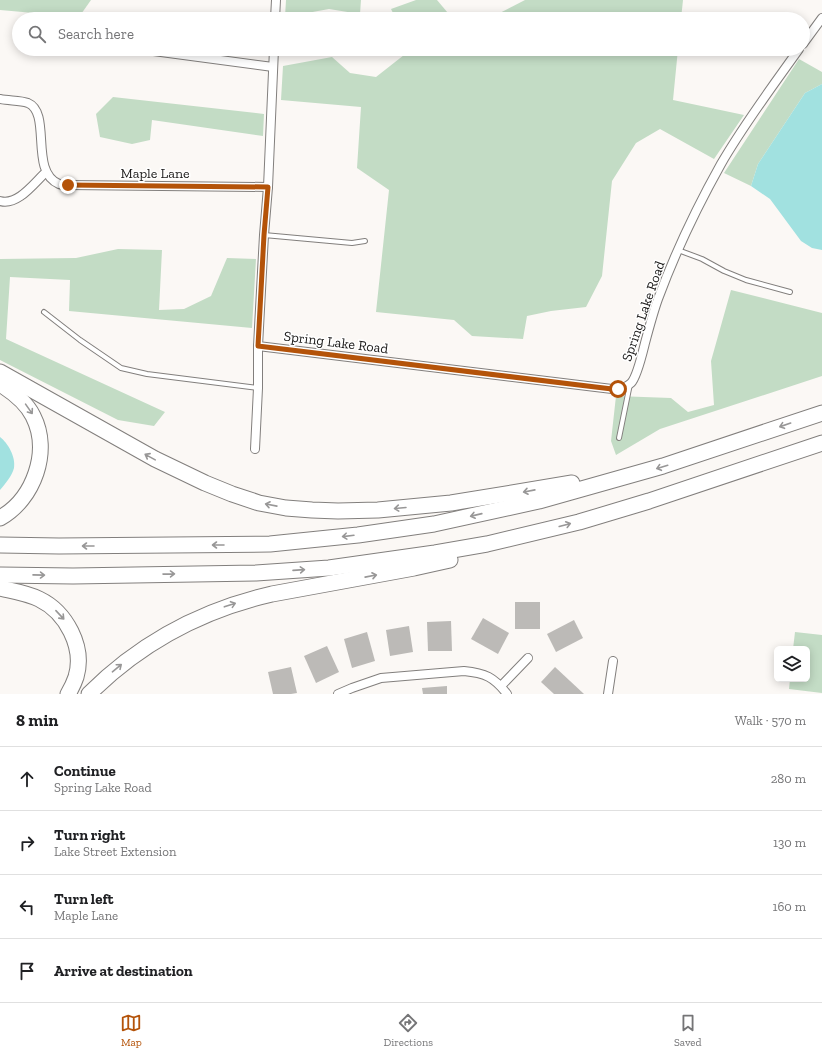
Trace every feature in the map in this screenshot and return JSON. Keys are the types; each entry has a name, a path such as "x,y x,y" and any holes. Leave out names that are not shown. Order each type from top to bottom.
{"highway":[{"path":"0,372 176,470 232,494 286,508 338,511 378,510 451,503 507,495 569,483 595,485"},
{"path":"0,384 20,398 33,415 38,430 40,449 36,474 32,486 19,503 0,518"},
{"path":"0,545 232,545 291,542 358,535 434,524 539,501 663,466 822,413"},
{"path":"0,575 73,576 236,573 329,568 450,550 487,544 580,522 649,501 822,443"},
{"path":"89,694 117,667 153,641 224,607 272,594 452,560 488,550 542,531"},
{"path":"0,588 31,596 40,600 49,605 63,618 70,629 74,641 78,664 76,676 68,694"}],"street":[{"path":"275,12 276,0"},
{"path":"810,34 822,18"},
{"path":"191,56 273,67"},
{"path":"255,449 258,388 258,346 268,187 274,56"},
{"name":"Spring Lake Road","path":"258,346 612,389 618,389 630,384 633,380 658,299 678,250 720,165 738,136 794,56"},
{"path":"0,99 29,104 35,109 39,118 46,172 22,195 14,200 0,202"},
{"name":"Maple Lane","path":"46,172 58,184 68,185 268,187"},
{"path":"501,686 528,658"},
{"path":"608,694 613,661"},
{"path":"338,694 381,678 464,671 477,672 489,676 501,686 507,694"}],"lane":[{"path":"264,235 352,243 365,241"},
{"path":"678,250 702,259 724,271 746,280 790,292"},
{"path":"44,312 80,340 121,368 147,374 258,388"},
{"path":"619,438 630,384"}],"green space":[{"path":"0,0 91,0 83,12 23,12 0,10"},
{"path":"286,0 361,0 360,12 348,12 329,9 312,12 285,12"},
{"path":"416,0 437,0 447,12 392,12 391,9"},
{"path":"525,0 683,0 682,12 502,12"},
{"path":"403,56 677,56 673,100 744,115 714,159 660,129 636,143 612,181 602,276 586,307 551,311 527,316 523,339 472,336 454,320 376,312 389,190 357,168 361,107 281,100 283,66 332,57 350,73 376,77"},
{"path":"799,59 822,72 822,84 805,93 758,164 751,186 724,173"},
{"path":"113,97 264,114 263,136 152,120 150,140 132,144 100,137 96,114"},
{"path":"118,249 162,250 159,310 184,309 211,296 227,258 256,259 252,328 69,311 70,280 10,277 6,339 165,412 154,426 118,420 0,360 0,259 76,258"},
{"path":"731,290 822,313 822,376 660,429 616,455 611,441 616,396 671,398 688,412 714,405 711,361"},
{"path":"795,632 822,635 822,693 789,689 790,682 810,682 810,646 793,646"}],"water":[{"path":"822,84 822,250 812,248 801,241 770,199 751,186 758,164 805,93"},
{"path":"0,437 11,451 14,459 14,468 12,474 0,490"}],"building":[{"path":"515,602 540,602 540,629 515,629"},
{"path":"483,618 509,633 498,654 471,639"},
{"path":"574,620 583,638 556,652 547,634"},
{"path":"451,621 452,651 428,651 427,622"},
{"path":"409,626 413,652 390,656 386,630"},
{"path":"367,632 375,661 352,668 344,639"},
{"path":"327,646 339,672 316,683 304,656"},
{"path":"291,667 297,693 273,694 268,672"},
{"path":"555,667 584,694 554,694 541,682"},
{"path":"447,686 447,694 423,694 422,688"}],"route":[{"path":"68,185 268,187 258,346 618,389"}]}
